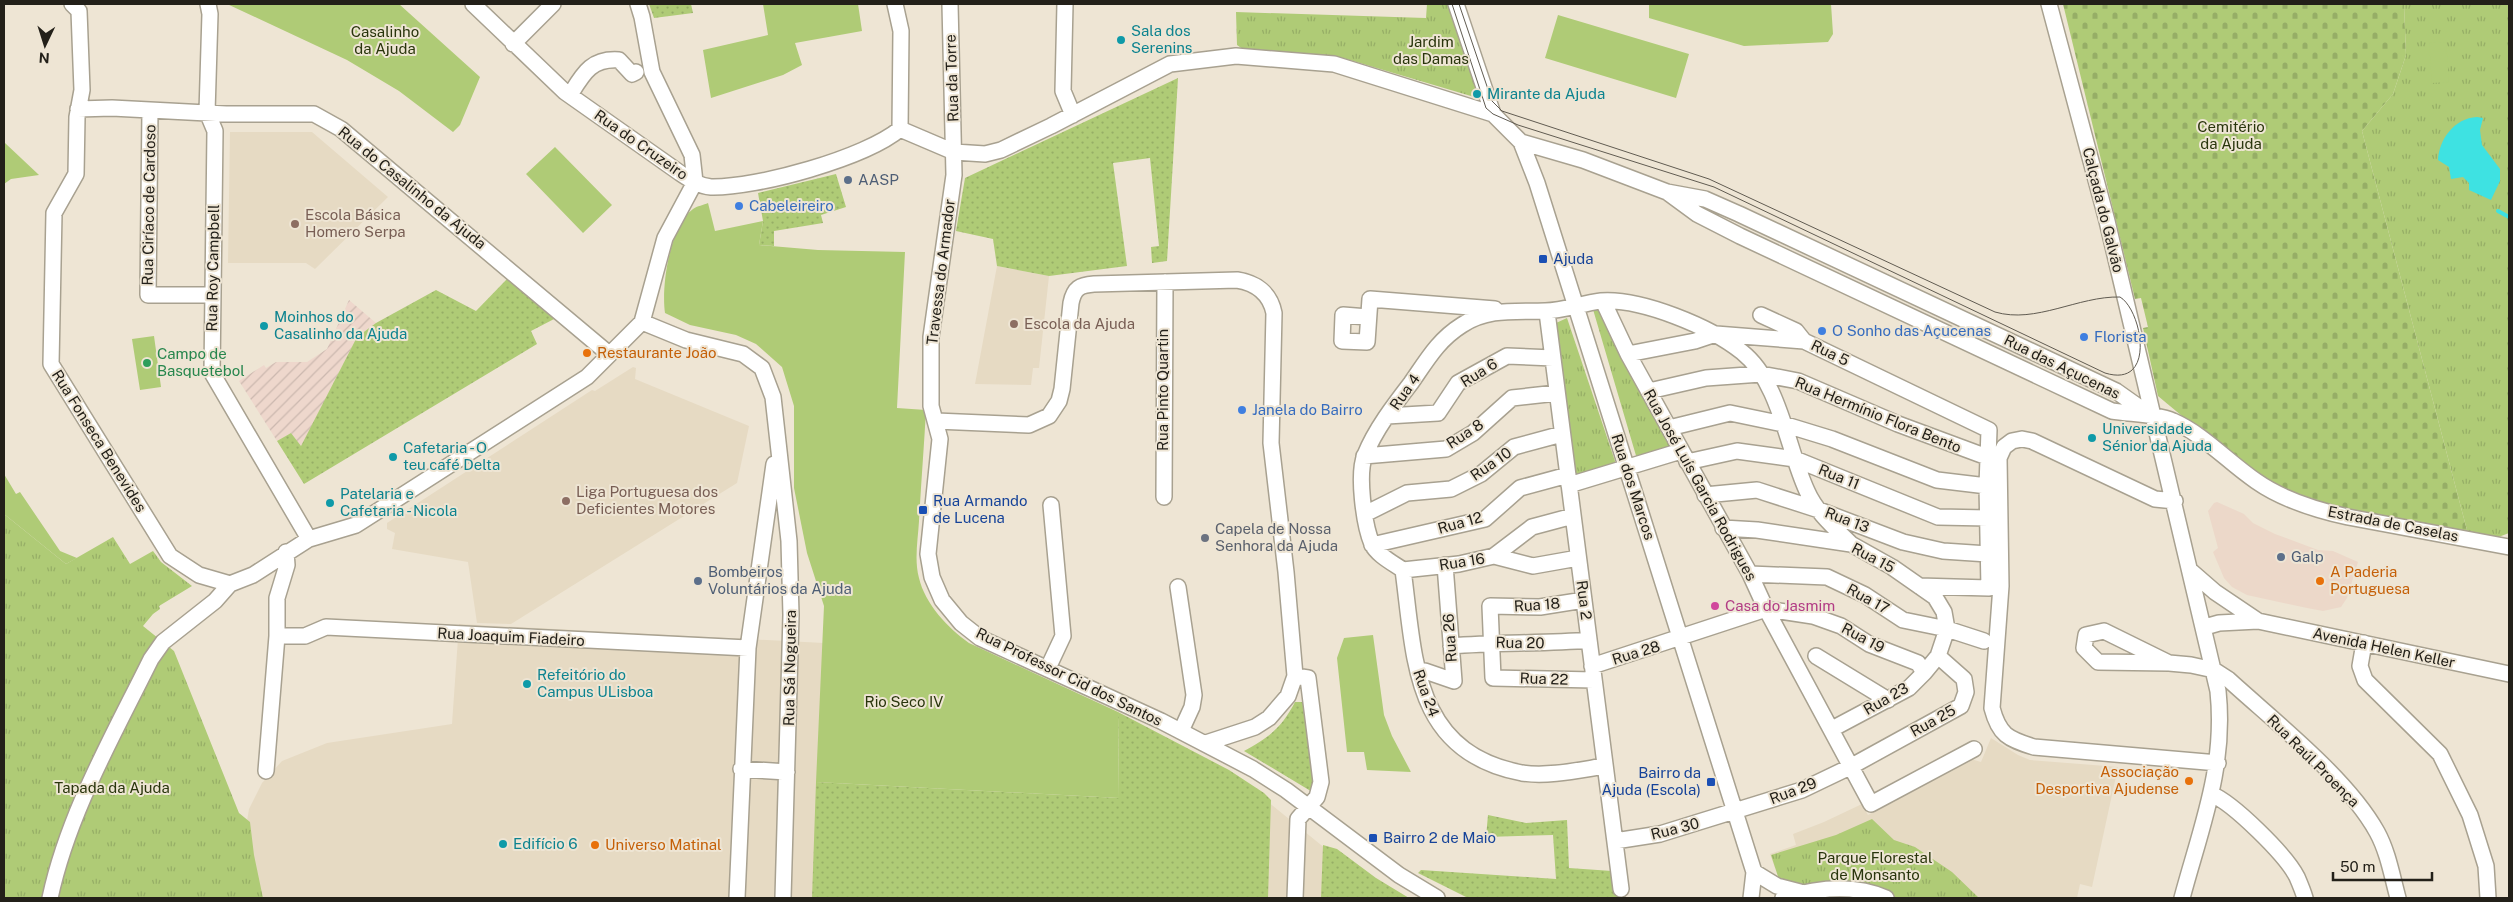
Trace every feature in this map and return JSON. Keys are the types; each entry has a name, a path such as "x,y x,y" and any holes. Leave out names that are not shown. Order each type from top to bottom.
{"street":[{"path":"72,4 79,11 82,90 78,109"},
{"name":"Rua Roy Campbell","path":"208,4 210,14 207,112 215,131 212,373 309,539"},
{"name":"Rua do Cruzeiro","path":"473,4 513,44 570,95 695,182 709,187 758,183 815,168 888,139 900,129"},
{"path":"513,44 553,4"},
{"path":"50,898 62,851 94,776 147,667 163,642 216,601 230,584 253,575 286,552 309,539 356,525 587,377 642,322 665,238 695,182 692,155 652,72 638,4"},
{"path":"895,4 901,31 900,129 954,152 977,155 994,152 1073,115 1170,64 1236,56 1334,64 1493,114"},
{"name":"Rua da Torre","path":"950,4 950,79 954,152"},
{"path":"1065,4 1063,91 1073,115"},
{"path":"1456,4 1493,114"},
{"name":"Calçada do Galvão","path":"2049,4 2107,221 2214,670 2220,712 2218,764 2182,898"},
{"path":"570,95 592,65 605,59 619,60 632,74 636,72"},
{"name":"Rua do Casalinho da Ajuda","path":"78,109 226,114 314,114 341,129 609,354"},
{"name":"Rua Fonseca Benevides","path":"78,109 76,174 54,213 51,364 170,556 199,574 230,584"},
{"name":"Rua Ciríaco de Cardoso","path":"150,110 148,295 213,295"},
{"name":"Rua dos Marcos","path":"1493,114 1521,142 1538,183 1754,872 1751,898"},
{"name":"Rua das Açucenas","path":"1521,142 1584,160 1667,192 1697,214 1740,236 2112,411 2153,417"},
{"name":"Travessa do Armador","path":"936,421 931,406 931,337 954,175 954,152"},
{"path":"936,421 1028,425 1043,420 1054,410 1059,401 1071,303 1075,290 1080,286 1237,280 1251,282 1268,297 1272,306 1271,443 1286,572 1295,676 1288,696 1269,718 1255,728 1206,743"},
{"name":"Rua Pinto Quartin","path":"1164,497 1165,282"},
{"path":"1368,317 1370,299 1506,310"},
{"name":"Rua 4","path":"1372,545 1365,514 1361,479 1364,456 1387,416 1442,339 1464,324 1487,314 1506,310 1547,312 1603,301 1642,306 1689,322 1716,334"},
{"name":"Rua José Luís Garcia Rodrigues","path":"1603,301 1628,354 1750,574 1766,609 1832,729 1850,767 1872,804 1974,749"},
{"name":"Rua 2","path":"1547,312 1621,889"},
{"path":"1761,315 1796,331 1804,341"},
{"name":"Rua Sá Nogueira","path":"642,322 686,340 743,354 762,368 773,396 790,552 791,615 783,898"},
{"path":"1716,334 1743,352 1761,374 1783,424 1807,493 1827,521 1851,544"},
{"name":"Rua 5","path":"1628,354 1696,341 1716,334 1804,341 1989,430 1987,457"},
{"name":"Rua 6","path":"1387,416 1438,413 1458,383 1507,356 1553,358"},
{"name":"Rua Hermínio Flora Bento","path":"1648,391 1706,378 1761,374 1798,381 1898,424 1987,457"},
{"name":"Rua 8","path":"1364,456 1446,449 1474,432 1512,398 1557,393"},
{"path":"1669,428 1730,413 1783,424 1832,439 1937,480 1987,486"},
{"name":"Estrada de Caselas","path":"2153,417 2170,419 2185,426 2257,482 2278,494 2326,512 2509,546"},
{"name":"Rua Professor Cid dos Santos","path":"936,421 940,446 928,544 929,569 935,587 951,612 980,638 1181,731 1253,769 1399,875 1437,898"},
{"name":"Rua 10","path":"1365,514 1407,494 1451,489 1481,474 1514,448 1562,434"},
{"path":"2175,500 2155,499 2032,441 2022,439 2012,441 2004,447 2000,458 1998,482 2001,586 1992,708 1997,726 2011,740 2034,747 2218,764"},
{"name":"Rua Sá Nogueira","path":"737,898 741,769 748,648 777,446"},
{"name":"Rua 11","path":"1627,467 1684,456 1737,451 1795,459 1938,517 1988,518"},
{"path":"1919,586 1989,588 1987,457"},
{"name":"Rua 12","path":"1372,545 1485,518 1520,488 1627,467"},
{"name":"Rua 13","path":"1705,494 1757,490 1819,510 1903,542 1944,551 1988,554"},
{"path":"1048,668 1060,645 1063,626 1051,505"},
{"path":"1494,556 1532,527 1573,516"},
{"name":"Rua 15","path":"1723,528 1757,530 1851,544 1919,586"},
{"path":"764,537 782,540 790,552"},
{"path":"1372,545 1403,570"},
{"path":"266,771 277,636 277,598 287,565 286,552"},
{"name":"Rua 16","path":"1403,570 1494,556 1533,566 1578,558"},
{"name":"Rua 26","path":"1425,671 1454,681 1445,565"},
{"name":"Rua 24","path":"1403,570 1416,670 1423,693 1436,722 1460,746 1487,762 1523,773 1558,772 1605,766"},
{"name":"Avenida Helen Keller","path":"2192,572 2215,592 2258,621"},
{"name":"Rua 17","path":"1750,574 1827,577 1865,595 1903,620 1947,629 1984,641"},
{"path":"1919,586 1935,597 1944,612 1947,629"},
{"path":"1178,587 1194,694 1192,707 1181,731"},
{"name":"Rua 18","path":"1491,642 1490,606 1540,607 1584,600"},
{"name":"Rua 28","path":"1593,674 1680,639 1766,609"},
{"name":"Rua 19","path":"1766,609 1813,616 1841,626 1869,644 1918,664 1924,673"},
{"name":"Avenida Helen Keller","path":"2205,627 2219,623 2258,621 2509,674"},
{"name":"Rua Joaquim Fiadeiro","path":"277,636 305,636 326,627 748,648"},
{"name":"Rua 23","path":"1832,729 1909,688 1938,656 1947,629"},
{"path":"2169,663 2104,631 2086,635 2084,648 2098,662 2146,665 2169,663 2192,665 2214,670"},
{"name":"Rua 20","path":"1451,646 1491,642 1546,644 1589,640"},
{"name":"Rua 22","path":"1491,642 1493,678 1593,674"},
{"path":"2364,643 2360,666 2365,680 2440,754 2470,815 2486,866 2488,898"},
{"path":"1816,656 1888,700"},
{"name":"Rua 25","path":"1850,767 1961,706 1966,692 1964,679 1938,656"},
{"name":"Rua Raúl Proença","path":"2214,670 2228,679 2311,755 2354,800 2378,833 2388,860 2398,898"},
{"path":"1295,676 1308,678 1319,754 1321,787 1317,797 1298,819 1295,898"},
{"name":"Rua 29","path":"1734,812 1802,790 1850,767"},
{"path":"741,769 787,772"},
{"path":"2211,794 2224,801 2265,838 2296,875 2306,898"},
{"name":"Rua 30","path":"1615,841 1660,834 1734,812"},
{"path":"1754,872 1777,886 1804,892"},
{"path":"1783,898 1804,892 1844,888 1886,898"}],"shaded area":[{"name":"Escola Básica Homero Serpa","path":"230,132 312,132 388,197 315,269 306,263 228,263"},
{"name":"Escola da Ajuda","path":"997,266 1049,276 1039,368 1033,368 1031,385 975,384"},
{"path":"349,300 376,323 357,337 301,447 291,433 277,441 239,381 264,365 266,368 276,362 307,362 327,349"},
{"name":"Liga Portuguesa dos Deficientes Motores","path":"633,367 636,368 635,379 749,426 737,483 511,624 477,623 468,562 392,549 395,533 387,529 387,523 592,390 595,391"},
{"name":"Galp","path":"2217,502 2244,514 2253,523 2275,534 2318,550 2333,551 2358,562 2347,598 2341,607 2323,611 2247,595 2232,587 2224,578 2213,552 2218,548 2208,511"},
{"path":"459,624 843,644 832,898 255,898 246,827 249,809 262,783 282,761 327,743 452,724"},
{"path":"1991,738 2018,755 2030,760 2118,767 2092,887 2080,884 2077,898 1921,898 1775,868 1770,854 1796,845 1793,834 1862,804 1868,815 1971,759 1981,762"},
{"path":"1267,801 1326,849 1325,898 1263,898"}],"green space":[{"name":"Casalinho da Ajuda","path":"227,4 399,4 480,77 460,125 453,132 399,91 347,60"},
{"path":"649,4 691,4 693,13 654,18"},
{"path":"763,4 858,4 862,31 795,43 802,65 783,75 711,98 703,50 768,35"},
{"name":"Jardim das Damas","path":"1427,4 1448,4 1481,99 1343,58 1244,50 1237,45 1236,12 1426,18"},
{"path":"1649,4 1831,4 1833,34 1828,42 1744,46 1649,18"},
{"name":"Cemitério da Ajuda","path":"2063,4 2404,4 2406,55 2393,94 2362,131 2468,534 2319,507 2254,476 2158,396 2143,328 2148,327 2141,298 2135,299"},
{"path":"2404,4 2509,4 2509,533 2496,538 2468,534 2362,131 2393,94 2406,55"},
{"path":"1558,15 1689,54 1676,98 1545,58"},
{"path":"2446,42 2449,82 2432,83 2429,43"},
{"path":"1178,78 1167,261 1152,263 1151,247 1159,246 1150,158 1113,163 1127,266 1049,276 997,266 993,239 956,231 965,178"},
{"path":"5,143 39,175 11,179 4,184"},
{"path":"555,147 612,205 583,233 526,174"},
{"path":"836,174 846,207 821,215 823,223 774,231 774,246 759,245 763,221 758,193"},
{"name":"Rio Seco IV","path":"708,203 715,231 763,221 759,245 818,250 905,252 897,408 926,410 917,557 922,588 938,615 969,643 1118,712 1119,798 816,782 824,606 807,553 794,488 794,406 782,367 756,344 736,335 690,325 665,313 664,288 666,272 678,228 685,217 695,208"},
{"path":"507,279 556,318 531,331 537,344 304,484 277,441 291,433 301,446 357,337 376,323 436,290 476,311"},
{"path":"1592,306 1601,308 1675,448 1637,459"},
{"path":"1567,318 1616,464 1574,478 1556,323"},
{"name":"Campo de Basquetebol","path":"154,336 161,387 140,390 132,339"},
{"path":"4,474 16,494 20,492 60,551 77,558 66,564 4,514"},
{"name":"Tapada da Ajuda","path":"4,514 66,564 113,537 130,564 153,551 161,562 192,586 159,606 160,609 143,626 174,651 239,813 250,822 254,855 263,898 4,898"},
{"path":"1373,635 1384,715 1392,736 1411,772 1367,770 1364,752 1347,752 1337,658 1344,638"},
{"path":"1295,702 1303,702 1306,705 1314,793 1244,751 1274,731"},
{"path":"1118,712 1229,770 1264,793 1271,800 1268,898 812,898 816,782 1119,798"},
{"path":"1488,815 1526,823 1567,820 1569,868 1612,871 1621,889 1621,898 1468,898 1418,873 1421,870 1556,879 1553,835 1486,837"},
{"name":"Parque Florestal de Monsanto","path":"1872,819 1894,840 1915,847 1952,872 1979,898 1785,898 1771,855 1836,835"},
{"path":"1323,845 1337,849 1376,878 1409,898 1321,898"}],"water":[{"path":"2477,117 2483,118 2480,130 2482,145 2500,169 2500,181 2491,200 2469,190 2469,183 2463,177 2451,179 2449,167 2438,160 2441,145 2449,131 2461,121"}],"waterway":[{"path":"2498,211 2509,217"}],"tram line":[{"path":"1452,4 1486,108 1493,114 1518,125 1714,187 2105,373 2121,375 2132,370 2138,359 2140,346 2139,331 2128,305 2120,297 2104,298 2026,315 2010,315 1995,312 1709,179 1502,111 1492,101 1459,4"}],"place":[{"name":"Sala dos Serenins","path":"1121,40"},
{"name":"Mirante da Ajuda","path":"1477,94"},
{"name":"AASP","path":"848,180"},
{"name":"Cabeleireiro","path":"739,206"},
{"name":"Escola Básica Homero Serpa","path":"295,224"},
{"name":"Ajuda","path":"1543,259"},
{"name":"Escola da Ajuda","path":"1014,324"},
{"name":"Moinhos do Casalinho da Ajuda","path":"264,326"},
{"name":"O Sonho das Açucenas","path":"1822,331"},
{"name":"Florista","path":"2084,337"},
{"name":"Restaurante João","path":"587,353"},
{"name":"Campo de Basquetebol","path":"147,363"},
{"name":"Janela do Bairro","path":"1242,410"},
{"name":"Universidade Sénior da Ajuda","path":"2092,438"},
{"name":"Cafetaria - O teu café Delta","path":"393,457"},
{"name":"Liga Portuguesa dos Deficientes Motores","path":"566,501"},
{"name":"Patelaria e Cafetaria - Nicola","path":"330,503"},
{"name":"Rua Armando de Lucena","path":"923,510"},
{"name":"Capela de Nossa Senhora da Ajuda","path":"1205,538"},
{"name":"Galp","path":"2281,557"},
{"name":"Bombeiros Voluntários da Ajuda","path":"698,581"},
{"name":"A Paderia Portuguesa","path":"2320,581"},
{"name":"Casa do Jasmim","path":"1715,606"},
{"name":"Refeitório do Campus ULisboa","path":"527,684"},
{"name":"Associação Desportiva Ajudense","path":"2189,781"},
{"name":"Bairro da Ajuda (Escola)","path":"1711,782"},
{"name":"Bairro 2 de Maio","path":"1373,838"},
{"name":"Edifício 6","path":"503,844"},
{"name":"Universo Matinal","path":"595,845"}]}
